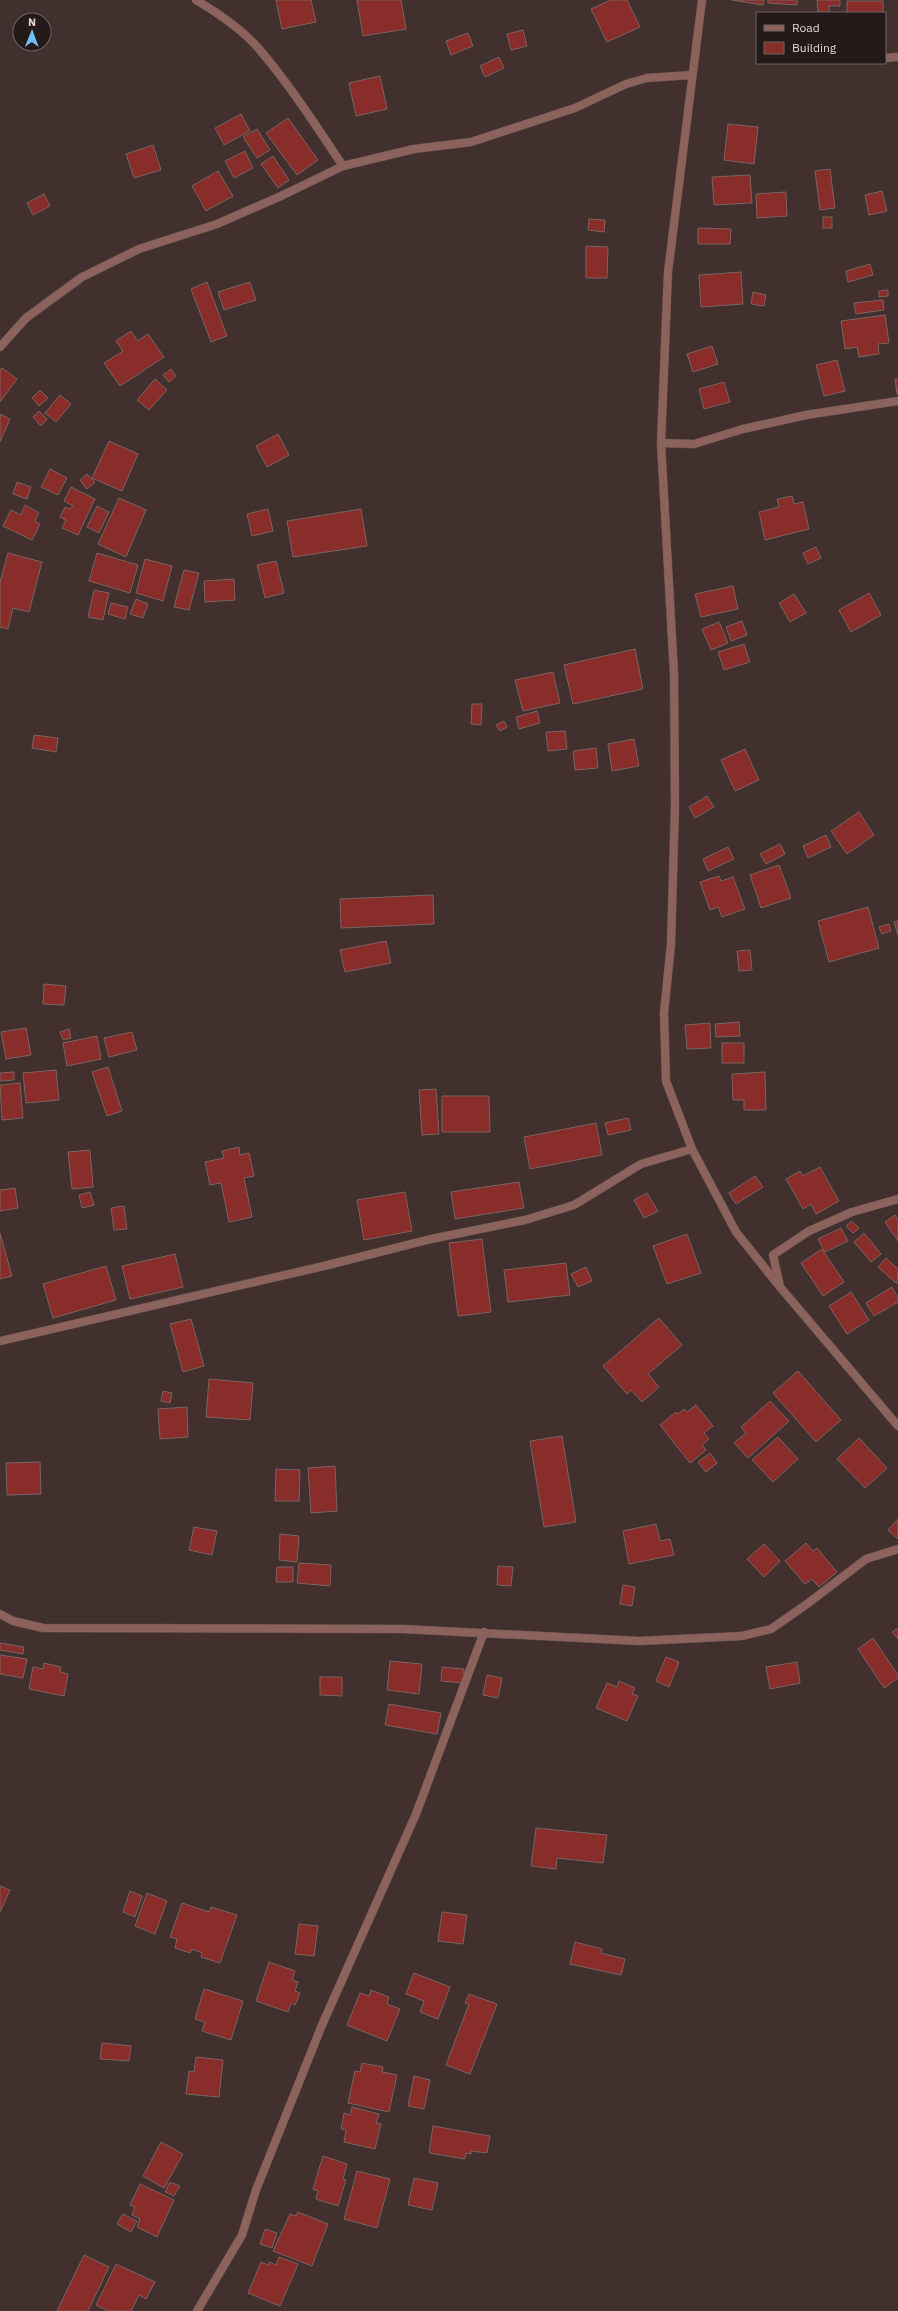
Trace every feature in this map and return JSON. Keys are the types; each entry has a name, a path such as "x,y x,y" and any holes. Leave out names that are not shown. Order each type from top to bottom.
{"street":[{"path":"196,0 219,14 258,48 299,101 343,166"},
{"path":"702,0 668,272 661,443 674,674 675,806 671,944 664,1013 666,1080 692,1149 736,1232 780,1287 898,1426"},
{"path":"886,58 898,57"},
{"path":"0,347 26,318 82,277 139,249 217,224 281,196 343,166 414,149 471,142 576,108 626,84 647,78 692,75"},
{"path":"661,443 694,444 743,429 806,415 898,401"},
{"path":"0,1341 431,1239 525,1220 574,1205 641,1164 692,1149"},
{"path":"780,1287 773,1255 809,1231 852,1212 898,1199"},
{"path":"0,1614 13,1621 43,1628 402,1629 639,1641 742,1636 771,1629 807,1604 866,1559 898,1549"},
{"path":"197,2311 242,2235 256,2190 322,2025 416,1814 484,1632"}],"building":[{"path":"276,0 311,0 316,22 282,29"},
{"path":"357,0 401,0 406,29 363,36"},
{"path":"611,0 627,0 640,27 607,42 591,9"},
{"path":"732,0 764,0 763,5"},
{"path":"768,0 797,0 797,5 768,3"},
{"path":"817,0 840,0 840,6 829,6 829,12 818,12"},
{"path":"847,1 883,1 883,12 847,12"},
{"path":"523,30 527,46 511,50 507,34"},
{"path":"468,33 473,46 451,55 446,41"},
{"path":"499,57 504,68 485,77 480,66"},
{"path":"380,76 387,109 356,116 349,83"},
{"path":"241,114 250,131 224,145 215,128"},
{"path":"288,118 318,160 297,175 266,133"},
{"path":"728,124 758,127 754,164 724,160"},
{"path":"257,129 270,150 257,158 243,137"},
{"path":"153,145 161,170 134,178 126,154"},
{"path":"245,151 253,168 234,178 225,161"},
{"path":"273,156 289,180 278,188 261,164"},
{"path":"830,169 835,208 820,210 815,171"},
{"path":"218,171 233,196 206,211 192,186"},
{"path":"750,175 752,203 714,205 712,177"},
{"path":"882,191 887,211 869,215 865,195"},
{"path":"786,192 787,216 757,218 756,194"},
{"path":"44,194 50,206 33,215 27,203"},
{"path":"823,217 832,217 832,228 823,228"},
{"path":"589,219 605,220 604,232 588,230"},
{"path":"698,228 731,229 730,244 698,244"},
{"path":"586,246 608,247 607,278 586,278"},
{"path":"870,264 873,275 848,282 846,271"},
{"path":"741,272 743,304 701,307 699,275"},
{"path":"207,282 227,336 211,342 191,289"},
{"path":"250,282 256,300 224,310 218,292"},
{"path":"888,290 888,296 879,297 879,291"},
{"path":"753,292 766,295 764,306 751,304"},
{"path":"883,300 884,310 856,314 854,303"},
{"path":"885,315 889,343 878,344 879,354 859,357 857,347 845,349 841,321"},
{"path":"131,331 138,341 148,334 164,357 120,386 104,363 123,351 116,341"},
{"path":"712,346 718,364 693,372 687,354"},
{"path":"837,360 845,391 824,396 816,365"},
{"path":"2,368 17,379 0,402 0,370"},
{"path":"171,369 176,376 169,382 163,375"},
{"path":"155,379 167,390 149,410 137,400"},
{"path":"895,379 898,379 898,394 897,394"},
{"path":"724,382 730,402 704,409 699,389"},
{"path":"40,390 48,398 39,406 32,398"},
{"path":"60,395 71,404 56,422 45,413"},
{"path":"39,411 47,419 41,426 33,417"},
{"path":"0,414 10,419 0,442"},
{"path":"278,434 289,455 267,467 256,446"},
{"path":"109,441 138,454 122,491 92,478"},
{"path":"50,469 67,478 58,495 41,487"},
{"path":"87,474 95,482 87,489 80,480"},
{"path":"17,482 31,487 27,499 13,494"},
{"path":"71,487 95,499 78,535 62,528 66,520 60,517 65,507 70,509 73,506 64,501"},
{"path":"792,496 794,504 803,502 809,529 765,540 759,512 779,507 777,499"},
{"path":"119,498 146,510 126,557 98,544"},
{"path":"25,505 39,513 35,521 40,524 32,540 3,526 11,510 21,515"},
{"path":"97,506 109,512 99,533 87,527"},
{"path":"268,509 273,531 252,536 247,514"},
{"path":"361,509 367,546 293,557 287,521"},
{"path":"816,547 821,558 808,564 803,553"},
{"path":"8,553 42,562 29,612 13,608 8,629 0,627 0,582"},
{"path":"97,553 138,565 130,593 89,581"},
{"path":"145,559 172,566 163,601 136,593"},
{"path":"276,561 284,593 265,598 257,565"},
{"path":"184,570 199,573 189,610 174,607"},
{"path":"234,579 235,600 205,602 204,581"},
{"path":"733,586 738,609 701,617 695,594"},
{"path":"94,590 109,593 103,620 88,617"},
{"path":"869,593 881,615 851,632 839,610"},
{"path":"794,594 806,613 790,622 779,603"},
{"path":"136,599 148,604 143,618 130,614"},
{"path":"111,603 128,607 125,619 108,614"},
{"path":"742,621 747,635 731,641 726,627"},
{"path":"719,622 728,643 711,650 702,629"},
{"path":"744,644 750,662 724,670 718,652"},
{"path":"635,649 643,689 573,704 564,665"},
{"path":"553,672 560,703 523,711 515,680"},
{"path":"472,704 482,704 481,725 471,724"},
{"path":"537,711 540,723 519,729 516,717"},
{"path":"504,721 507,727 500,731 496,725"},
{"path":"565,731 567,749 548,751 546,732"},
{"path":"34,735 58,738 56,752 32,748"},
{"path":"634,739 639,766 612,771 608,744"},
{"path":"596,748 598,768 575,770 573,751"},
{"path":"745,749 759,780 735,791 721,760"},
{"path":"707,796 714,807 695,818 689,807"},
{"path":"859,812 874,835 847,854 831,831"},
{"path":"826,835 831,847 808,858 803,846"},
{"path":"780,844 785,854 766,864 760,854"},
{"path":"728,847 734,859 708,871 703,859"},
{"path":"779,865 791,898 761,908 750,875"},
{"path":"719,876 721,881 733,877 745,909 722,917 718,907 710,910 700,882"},
{"path":"433,895 434,924 341,928 340,899"},
{"path":"868,907 879,948 829,962 818,921"},
{"path":"898,921 898,935 894,922"},
{"path":"889,924 891,931 882,934 879,927"},
{"path":"386,941 391,963 345,972 340,950"},
{"path":"750,950 752,970 739,971 737,951"},
{"path":"44,984 66,986 64,1005 43,1004"},
{"path":"739,1022 740,1036 716,1037 715,1024"},
{"path":"710,1023 711,1048 687,1049 685,1025"},
{"path":"26,1028 31,1055 6,1059 1,1032"},
{"path":"69,1029 71,1038 63,1040 60,1032"},
{"path":"132,1032 137,1050 109,1057 104,1038"},
{"path":"97,1036 101,1059 67,1066 63,1043"},
{"path":"722,1043 744,1043 744,1063 722,1063"},
{"path":"108,1067 122,1111 107,1116 92,1072"},
{"path":"56,1070 59,1100 26,1103 23,1073"},
{"path":"14,1072 14,1080 0,1081 0,1073"},
{"path":"765,1072 766,1110 744,1110 744,1100 733,1100 732,1074"},
{"path":"20,1083 23,1118 2,1120 0,1085"},
{"path":"436,1089 439,1134 422,1135 419,1090"},
{"path":"442,1096 489,1096 490,1132 442,1132"},
{"path":"628,1118 631,1130 608,1135 605,1123"},
{"path":"596,1123 602,1155 530,1169 524,1137"},
{"path":"239,1147 240,1155 249,1153 254,1176 244,1178 252,1217 229,1222 221,1183 210,1185 205,1162 224,1158 222,1151"},
{"path":"90,1150 93,1187 72,1189 68,1152"},
{"path":"820,1167 839,1201 816,1214 811,1204 803,1209 786,1179 800,1171 803,1176"},
{"path":"755,1176 763,1187 736,1204 729,1193"},
{"path":"519,1182 524,1208 455,1219 451,1192"},
{"path":"15,1188 18,1208 0,1211 0,1190"},
{"path":"90,1192 94,1205 82,1208 79,1195"},
{"path":"405,1192 412,1231 364,1240 357,1200"},
{"path":"647,1193 658,1211 644,1218 634,1200"},
{"path":"124,1206 127,1229 114,1230 111,1208"},
{"path":"895,1215 898,1220 898,1241 885,1222"},
{"path":"852,1221 859,1228 853,1233 846,1226"},
{"path":"841,1228 848,1241 825,1252 818,1239"},
{"path":"0,1233 12,1276 0,1279"},
{"path":"864,1233 881,1254 871,1262 854,1242"},
{"path":"687,1234 701,1273 667,1284 653,1246"},
{"path":"482,1239 491,1312 458,1316 449,1243"},
{"path":"822,1249 844,1282 823,1296 801,1263"},
{"path":"175,1254 183,1287 130,1299 122,1266"},
{"path":"886,1258 898,1269 897,1284 878,1267"},
{"path":"566,1263 570,1295 508,1302 504,1270"},
{"path":"106,1266 116,1300 53,1318 43,1284"},
{"path":"586,1267 592,1281 578,1287 571,1274"},
{"path":"892,1287 898,1298 898,1302 874,1316 866,1303"},
{"path":"851,1292 869,1320 847,1334 829,1306"},
{"path":"659,1318 682,1345 648,1374 659,1387 642,1402 631,1390 627,1394 603,1366"},
{"path":"191,1319 204,1366 183,1372 170,1324"},
{"path":"798,1371 841,1420 816,1442 773,1393"},
{"path":"209,1379 253,1383 250,1420 206,1417"},
{"path":"163,1391 172,1393 170,1403 161,1401"},
{"path":"770,1401 789,1421 748,1458 734,1443 746,1433 741,1427"},
{"path":"696,1405 713,1426 704,1433 709,1439 702,1445 706,1450 690,1463 660,1425 676,1412 678,1414 684,1409 687,1412"},
{"path":"187,1407 188,1437 160,1439 158,1409"},
{"path":"562,1436 576,1522 544,1527 530,1441"},
{"path":"778,1437 798,1459 773,1482 752,1460"},
{"path":"859,1438 887,1468 865,1488 837,1459"},
{"path":"710,1453 717,1463 706,1472 698,1462"},
{"path":"40,1462 41,1494 7,1495 6,1463"},
{"path":"335,1466 337,1511 311,1513 308,1468"},
{"path":"276,1469 300,1470 299,1501 275,1501"},
{"path":"898,1519 898,1539 888,1530"},
{"path":"656,1524 660,1541 670,1539 674,1555 629,1564 623,1531"},
{"path":"194,1527 217,1531 212,1555 189,1550"},
{"path":"280,1534 299,1536 297,1562 279,1560"},
{"path":"806,1543 813,1551 817,1548 837,1572 819,1587 812,1579 805,1584 785,1561"},
{"path":"764,1544 780,1561 764,1577 747,1559"},
{"path":"299,1563 331,1565 330,1586 297,1583"},
{"path":"498,1566 513,1567 511,1586 497,1585"},
{"path":"277,1567 293,1567 293,1582 276,1582"},
{"path":"623,1585 635,1587 632,1606 620,1604"},
{"path":"898,1628 898,1639 892,1632"},
{"path":"873,1638 898,1675 898,1678 884,1688 858,1649"},
{"path":"0,1643 24,1647 23,1654 0,1650"},
{"path":"0,1655 27,1659 23,1678 0,1674"},
{"path":"666,1657 679,1662 669,1687 656,1681"},
{"path":"390,1661 422,1664 419,1694 387,1690"},
{"path":"797,1662 800,1683 770,1689 766,1667"},
{"path":"44,1663 61,1667 60,1672 68,1674 64,1696 29,1689 33,1667 43,1669"},
{"path":"442,1667 464,1669 463,1683 441,1681"},
{"path":"487,1675 502,1678 498,1698 483,1695"},
{"path":"320,1677 342,1677 342,1696 320,1695"},
{"path":"619,1681 635,1688 632,1694 638,1696 627,1721 596,1708 607,1683 617,1687"},
{"path":"389,1704 441,1713 437,1734 385,1725"},
{"path":"536,1828 607,1835 603,1863 557,1858 556,1869 531,1866"},
{"path":"0,1886 10,1890 0,1912"},
{"path":"130,1891 142,1896 135,1917 123,1912"},
{"path":"147,1893 167,1901 155,1934 135,1926"},
{"path":"182,1903 209,1912 211,1907 237,1915 220,1963 201,1957 202,1953 192,1949 190,1953 175,1948 177,1939 170,1937"},
{"path":"442,1912 467,1915 463,1944 438,1941"},
{"path":"299,1924 318,1926 314,1956 295,1954"},
{"path":"575,1942 602,1949 601,1953 625,1959 621,1975 570,1964"},
{"path":"269,1962 295,1971 292,1980 298,1982 295,1991 300,1993 295,2005 291,2003 288,2012 256,2001"},
{"path":"414,1973 450,1987 438,2019 420,2012 424,2001 406,1994"},
{"path":"204,1989 243,2001 231,2040 202,2031 205,2022 195,2019"},
{"path":"371,1990 389,1997 387,2004 400,2009 387,2041 347,2025 360,1993 369,1996"},
{"path":"469,1994 497,2004 470,2074 446,2065 469,2004 465,2003"},
{"path":"102,2043 131,2046 129,2061 100,2059"},
{"path":"196,2057 223,2060 219,2097 186,2094 189,2071 194,2072"},
{"path":"362,2063 383,2067 382,2072 397,2075 389,2112 348,2103 355,2071 360,2072"},
{"path":"414,2076 430,2080 424,2109 408,2106"},
{"path":"352,2107 379,2114 376,2123 381,2124 375,2149 344,2142 346,2130 341,2129 344,2113 350,2115"},
{"path":"433,2126 490,2136 487,2153 471,2151 471,2154 466,2153 465,2159 429,2153"},
{"path":"161,2142 183,2154 164,2188 143,2176"},
{"path":"323,2156 347,2164 343,2179 346,2180 338,2206 316,2199 318,2191 313,2189"},
{"path":"357,2171 390,2179 377,2228 344,2219"},
{"path":"414,2178 438,2183 432,2210 408,2205"},
{"path":"170,2182 180,2186 174,2196 165,2192"},
{"path":"140,2184 174,2200 157,2237 137,2227 140,2219 132,2215 135,2207 130,2205"},
{"path":"298,2212 328,2224 312,2266 273,2251 290,2214 296,2216"},
{"path":"123,2214 137,2221 131,2232 117,2224"},
{"path":"265,2229 277,2233 272,2248 260,2244"},
{"path":"84,2255 109,2267 88,2311 57,2311"},
{"path":"279,2257 298,2264 280,2306 248,2293 261,2262 268,2265 269,2262 276,2265"},
{"path":"116,2264 155,2282 146,2299 139,2295 131,2311 108,2311 96,2305"}]}
